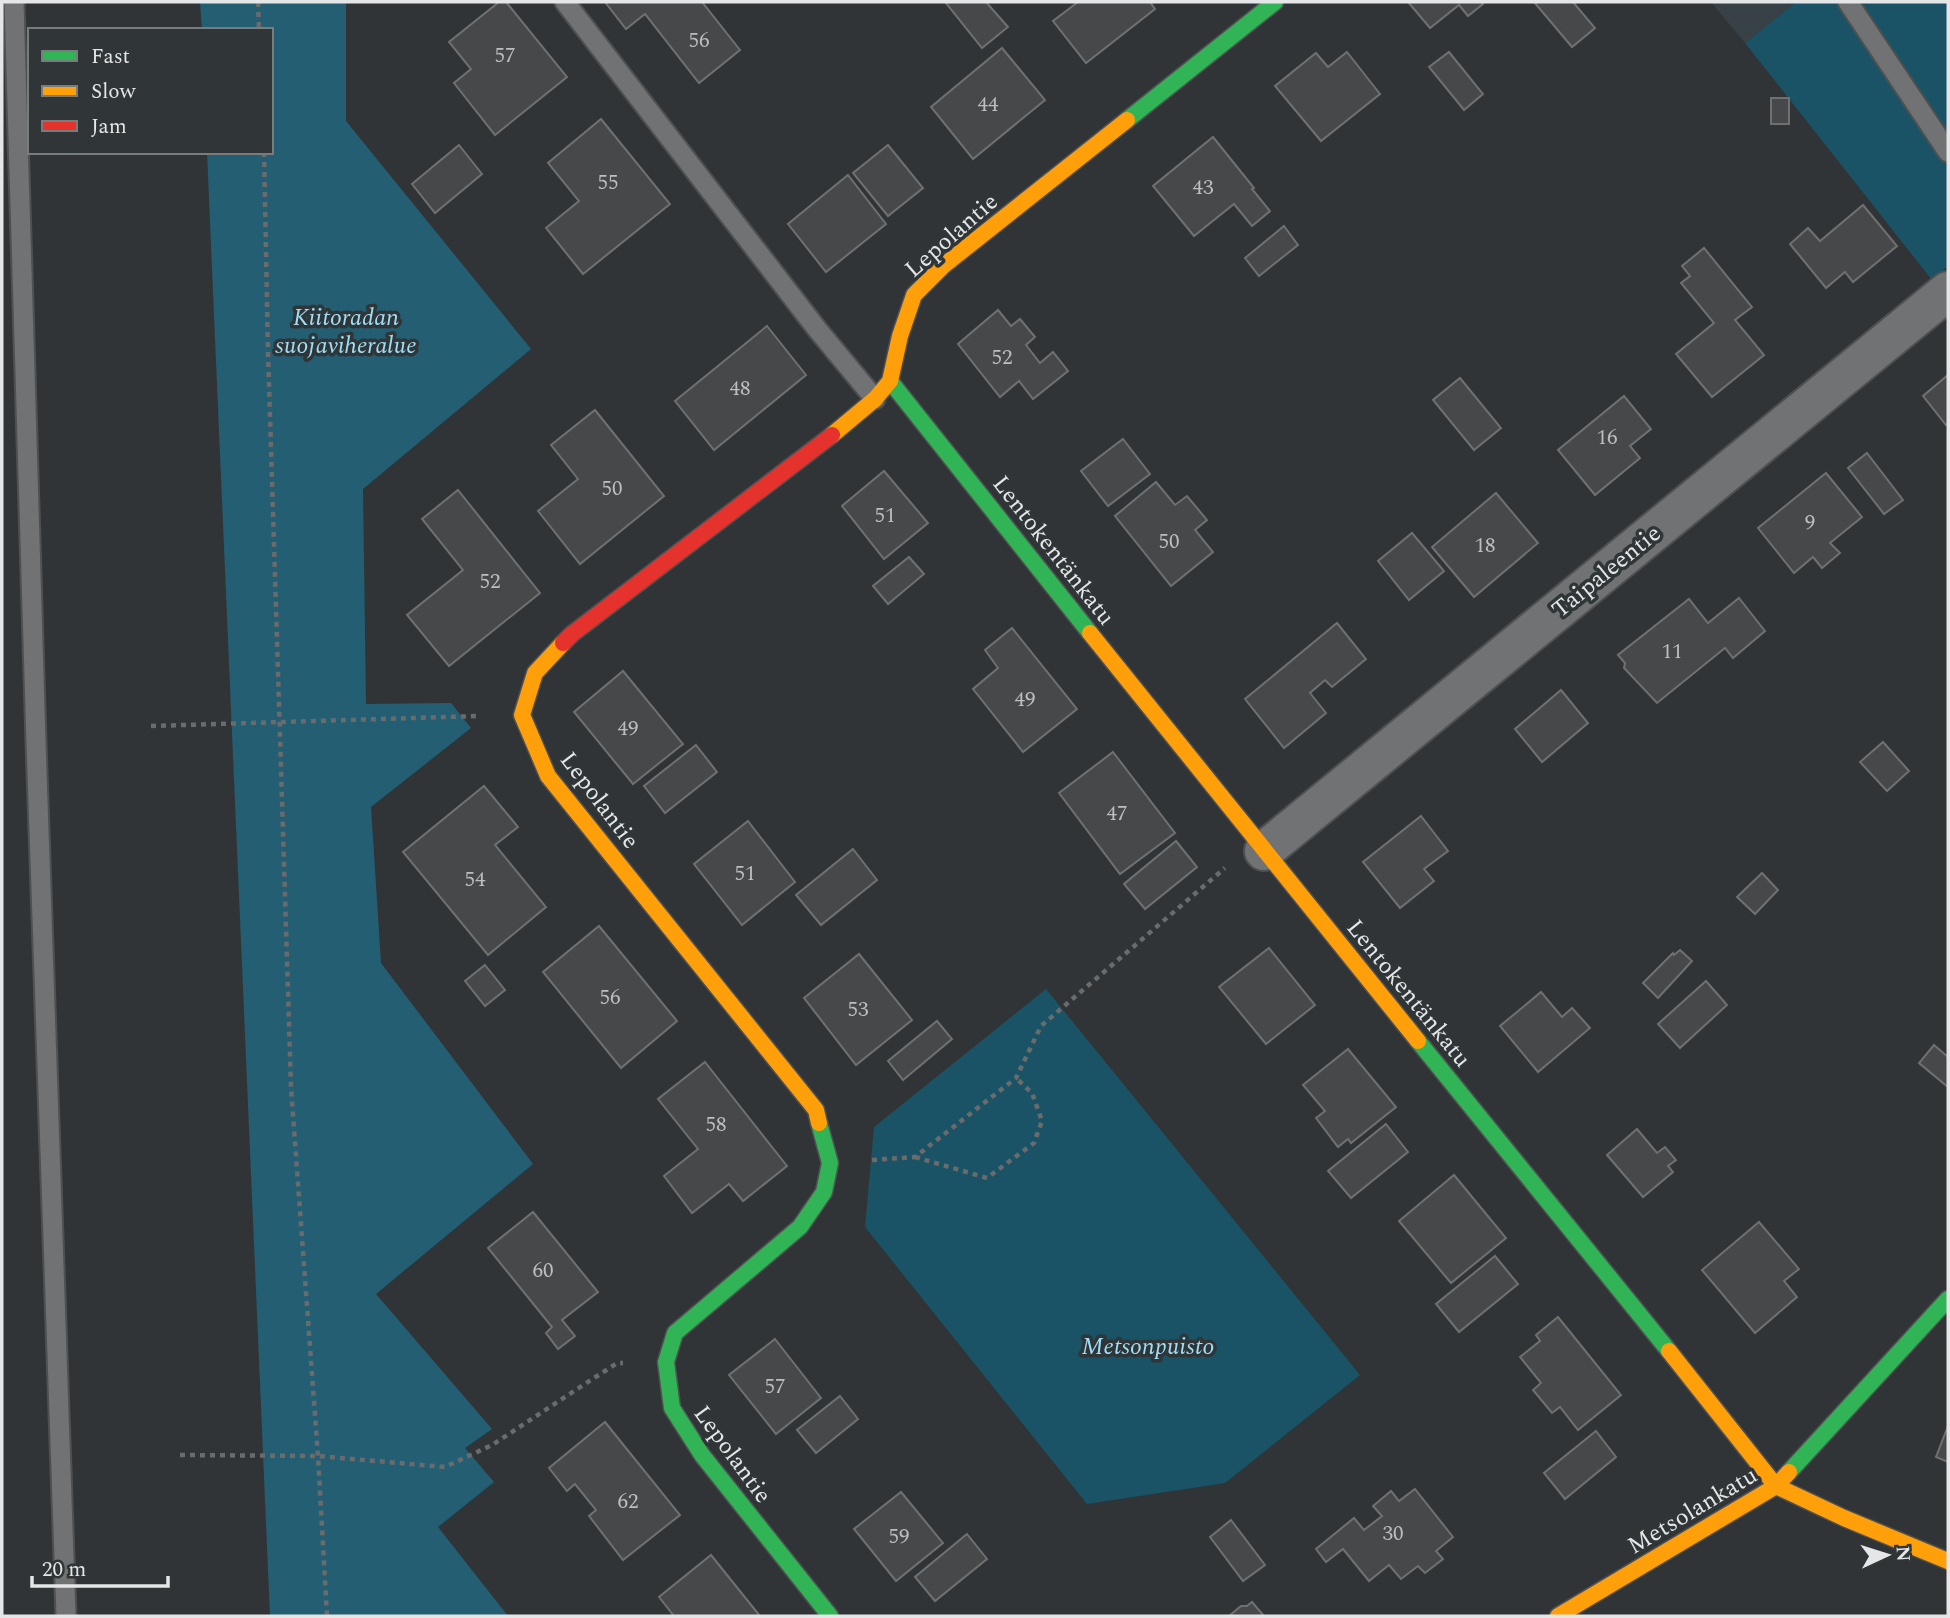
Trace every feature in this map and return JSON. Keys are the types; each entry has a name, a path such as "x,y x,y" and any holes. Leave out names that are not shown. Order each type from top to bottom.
{"street":[{"name":"Lepolantie","path":"830,1616 702,1455 672,1408 666,1363 675,1333 800,1227 824,1192 830,1163 816,1110 548,776 522,715 535,673 572,634 844,426 875,399 890,381 900,336 914,295 943,266 1275,2"},
{"name":"Taipaleentie","path":"1264,851 1948,290"},
{"name":"Lentokentänkatu","path":"890,381 1264,851 1776,1486 1843,1518 1948,1561"},
{"name":"Metsolankatu","path":"1558,1616 1776,1486 1948,1299"}],"lane":[{"path":"14,2 66,1616"},
{"path":"565,2 817,329 875,399"},
{"path":"1848,2 1948,152"}],"path":[{"path":"258,2 260,28"},
{"path":"264,154 291,1088 327,1616"},
{"path":"151,726 522,715"},
{"path":"915,1157 1016,1078 1041,1026 1238,856 1264,851"},
{"path":"830,1163 915,1157 987,1178 1034,1143 1042,1121 1032,1093 1016,1078"},
{"path":"180,1455 318,1456 445,1467 492,1445 617,1363 666,1363"}],"shaded area":[{"path":"1711,2 1796,2 1745,43"}],"green space":[{"name":"Kiitoradan suojaviheralue","path":"200,2 346,2 346,121 531,349 363,489 366,704 451,703 471,728 371,807 381,963 533,1164 376,1294 492,1429 465,1448 494,1482 438,1527 508,1616 270,1616 207,154 273,154 273,28 202,28"},
{"path":"1796,2 1948,2 1948,266 1932,280 1745,43"},
{"name":"Metsonpuisto","path":"1046,989 1360,1375 1225,1483 1087,1504 865,1227 874,1127"}],"building":[{"path":"499,2 506,2 567,77 495,135 454,83 471,69 449,42"},
{"path":"605,2 702,2 740,50 699,83 645,14 626,29"},
{"path":"947,2 986,2 1008,27 982,48"},
{"path":"1078,2 1150,2 1155,9 1086,63 1053,21"},
{"path":"1408,2 1483,4 1468,16 1459,5 1430,28"},
{"path":"1534,2 1573,2 1595,28 1572,47"},
{"path":"1002,48 1045,100 973,159 931,107"},
{"path":"1347,52 1380,94 1321,141 1275,86 1316,53 1328,67"},
{"path":"1449,52 1483,94 1464,110 1429,67"},
{"path":"1771,98 1789,98 1789,124 1771,124"},
{"path":"601,119 670,204 583,274 546,228 579,201 548,163"},
{"path":"1213,137 1270,211 1252,226 1234,204 1194,236 1153,186"},
{"path":"459,145 482,174 435,213 412,184"},
{"path":"888,145 923,188 888,216 853,173"},
{"path":"848,175 886,224 826,272 788,224"},
{"path":"1863,205 1897,246 1853,282 1845,272 1826,288 1790,244 1808,228 1820,241"},
{"path":"1284,226 1298,245 1259,276 1245,258"},
{"path":"1704,248 1752,307 1735,320 1764,355 1712,397 1676,354 1714,323 1681,283 1690,276 1682,266"},
{"path":"998,310 1011,326 1020,319 1035,337 1026,345 1040,363 1053,352 1068,371 1033,399 1019,381 1000,397 958,344"},
{"path":"767,326 806,375 714,450 675,401"},
{"path":"1948,375 1948,423 1946,425 1923,396"},
{"path":"1460,378 1501,428 1474,450 1433,400"},
{"path":"1624,396 1651,429 1630,446 1640,458 1595,495 1558,450"},
{"path":"595,410 664,496 580,564 538,511 578,479 551,445"},
{"path":"1123,439 1150,474 1108,506 1081,471"},
{"path":"1867,453 1903,500 1884,514 1848,468"},
{"path":"884,471 928,523 884,559 842,506"},
{"path":"1826,473 1862,517 1830,543 1840,553 1822,568 1813,557 1794,573 1758,528"},
{"path":"1156,482 1175,505 1187,496 1207,520 1195,530 1213,552 1171,586 1115,516"},
{"path":"458,490 540,593 449,666 407,615 463,570 422,519"},
{"path":"1496,493 1538,543 1474,597 1432,547"},
{"path":"1412,533 1444,571 1409,600 1378,561"},
{"path":"909,557 924,574 888,604 873,586"},
{"path":"1739,598 1765,631 1733,658 1725,648 1657,703 1624,668 1625,663 1618,655 1689,599 1708,623"},
{"path":"1337,623 1366,659 1332,687 1325,680 1310,693 1326,713 1284,748 1245,699"},
{"path":"1012,628 1077,709 1023,752 973,689 998,668 985,650"},
{"path":"623,671 683,744 633,784 574,712"},
{"path":"1561,690 1588,723 1542,762 1515,729"},
{"path":"1883,742 1909,771 1887,791 1860,762"},
{"path":"696,745 717,772 665,813 644,786"},
{"path":"1113,752 1175,833 1120,874 1059,793"},
{"path":"484,786 518,827 495,845 546,907 488,955 403,852"},
{"path":"1421,816 1448,851 1424,869 1434,881 1400,908 1363,862"},
{"path":"748,821 795,882 742,925 694,864"},
{"path":"1176,841 1197,867 1145,909 1124,884"},
{"path":"853,849 877,880 821,925 796,895"},
{"path":"1762,873 1778,890 1755,914 1737,897"},
{"path":"599,926 677,1021 621,1068 543,972"},
{"path":"1269,948 1315,1005 1266,1044 1219,987"},
{"path":"1680,950 1692,961 1658,998 1643,983 1673,953 1674,955"},
{"path":"859,954 912,1020 856,1065 804,998"},
{"path":"485,965 505,990 485,1006 465,981"},
{"path":"1706,981 1727,1005 1680,1048 1658,1024"},
{"path":"1541,992 1562,1017 1572,1008 1590,1028 1538,1072 1500,1026"},
{"path":"937,1021 952,1039 903,1080 888,1061"},
{"path":"1934,1045 1948,1057 1948,1087 1919,1063"},
{"path":"1348,1049 1396,1107 1351,1143 1348,1139 1338,1147 1316,1118 1325,1111 1303,1085"},
{"path":"705,1062 787,1166 743,1201 729,1184 692,1213 664,1176 698,1149 658,1099"},
{"path":"1386,1124 1408,1152 1351,1198 1328,1171"},
{"path":"1637,1129 1657,1153 1665,1147 1676,1160 1668,1166 1673,1172 1643,1197 1607,1155"},
{"path":"1454,1175 1506,1238 1451,1283 1399,1221"},
{"path":"533,1212 598,1292 562,1320 575,1336 558,1349 546,1333 552,1327 488,1248"},
{"path":"1759,1222 1799,1269 1784,1281 1797,1297 1755,1333 1702,1270"},
{"path":"1495,1256 1518,1284 1459,1332 1436,1304"},
{"path":"1558,1317 1621,1395 1578,1430 1560,1407 1552,1413 1533,1390 1541,1383 1520,1357 1540,1341 1536,1335"},
{"path":"775,1339 821,1398 776,1434 729,1375"},
{"path":"840,1396 858,1419 816,1453 797,1430"},
{"path":"605,1422 680,1515 623,1560 589,1516 596,1510 575,1484 567,1491 549,1468"},
{"path":"1948,1426 1948,1462 1936,1457"},
{"path":"1596,1431 1616,1457 1565,1499 1544,1473"},
{"path":"1415,1489 1453,1537 1436,1551 1443,1559 1425,1573 1418,1566 1401,1579 1389,1565 1369,1581 1343,1549 1326,1562 1316,1549 1354,1518 1364,1530 1382,1516 1373,1506 1391,1491 1399,1501"},
{"path":"901,1492 943,1543 896,1581 854,1529"},
{"path":"1231,1520 1265,1565 1243,1581 1210,1537"},
{"path":"967,1534 987,1559 935,1601 915,1577"},
{"path":"711,1555 760,1616 674,1616 659,1597"},
{"path":"1252,1602 1264,1616 1229,1616 1241,1606"}],"traffic: fast":[{"path":"1127,120 1275,2"},
{"path":"890,381 1090,633"},
{"path":"1418,1041 1669,1351"},
{"path":"819,1123 830,1163 824,1192 800,1227 675,1333 666,1362 672,1408 702,1455 830,1616"},
{"path":"1789,1472 1948,1299"}],"traffic: slow":[{"path":"832,435 875,399 890,381 900,336 914,295 943,266 1127,120"},
{"path":"1090,633 1418,1041"},
{"path":"563,643 535,673 522,715 548,776 816,1110 819,1123"},
{"path":"1669,1351 1776,1486 1844,1518 1948,1561"},
{"path":"1558,1616 1776,1486 1789,1472"}],"traffic: jam":[{"path":"563,643 832,435"}]}
